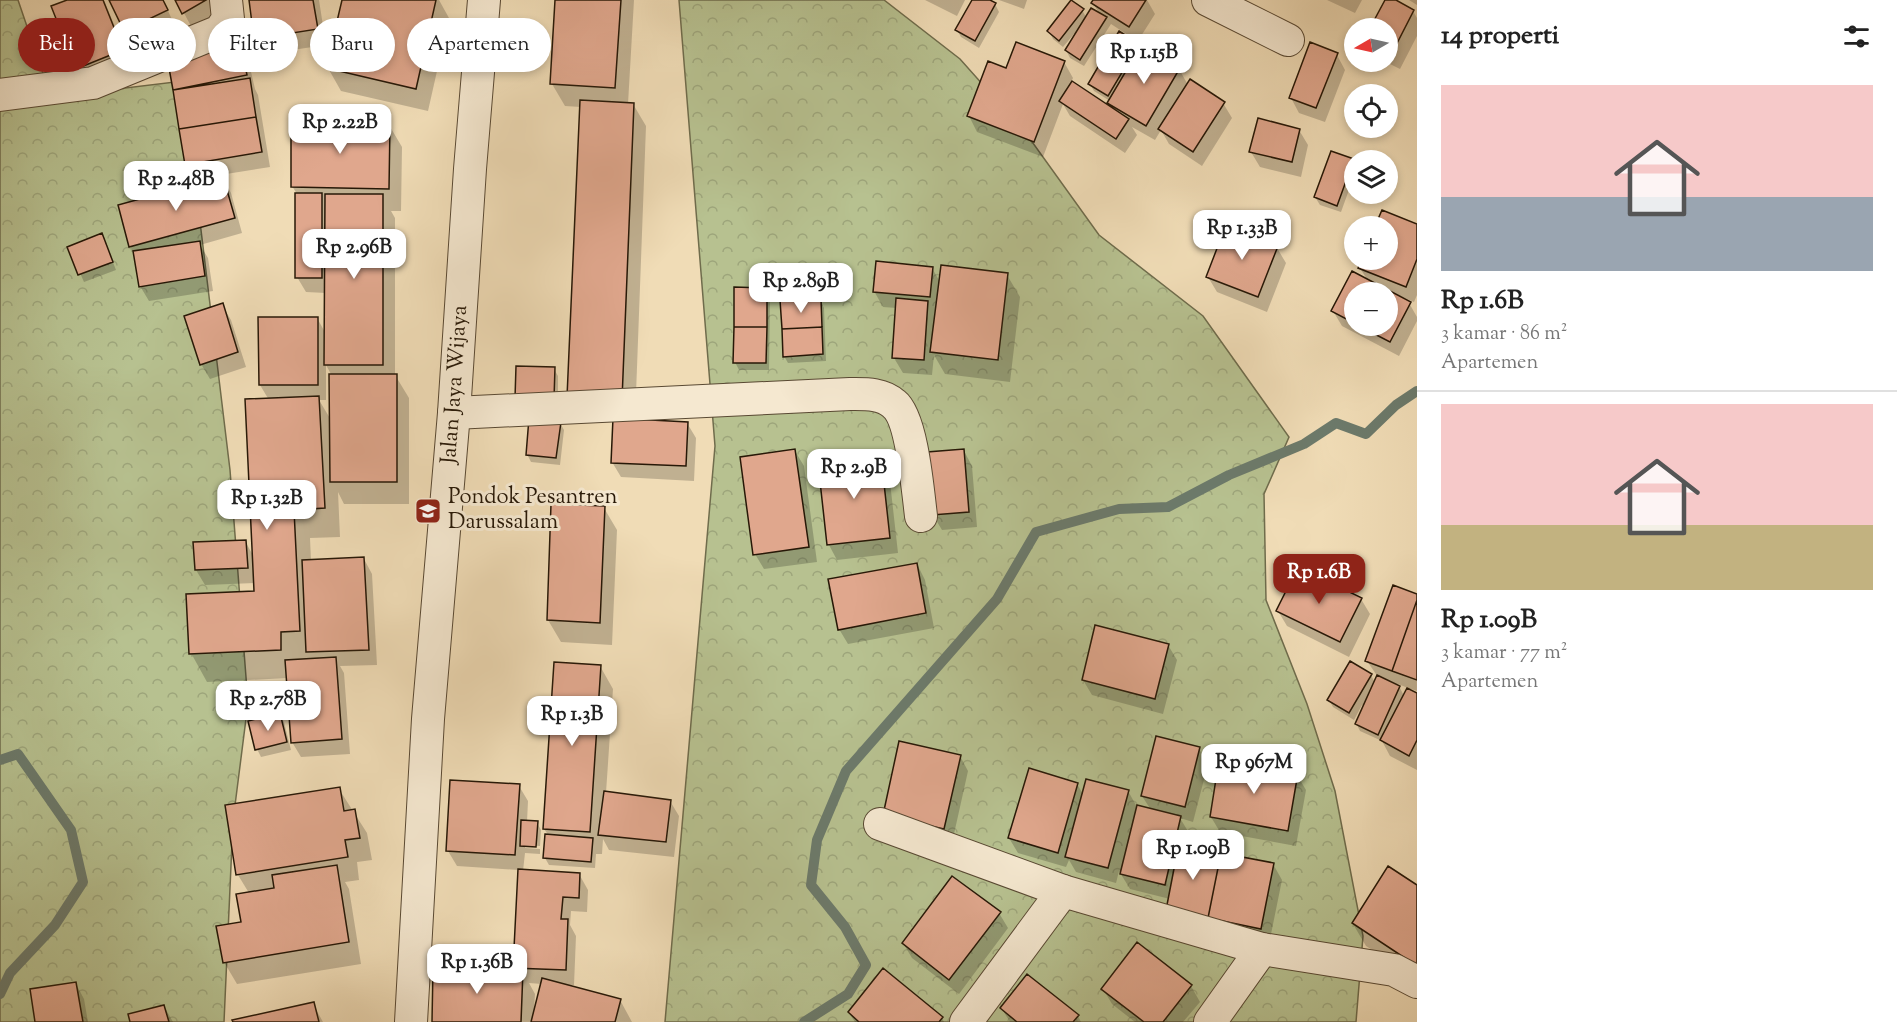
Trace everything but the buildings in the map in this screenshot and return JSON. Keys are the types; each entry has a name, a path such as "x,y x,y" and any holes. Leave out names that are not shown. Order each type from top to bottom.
{"street":[{"path":"0,95 93,83 220,31 225,27 228,19 226,0"},
{"name":"Jalan Jaya Wijaya","path":"411,1022 428,719 454,413 484,0"},
{"path":"1208,0 1288,40"},
{"path":"454,413 850,393 875,394 895,404 907,425 921,516"},
{"path":"880,824 1064,891 1262,949 1394,970 1417,982"},
{"path":"966,1022 1064,891"},
{"path":"1210,1022 1262,949"}],"green space":[{"path":"0,0 18,0 24,18 18,18 18,72 42,72 51,97 183,81 230,470 248,703 233,821 224,1022 0,1022"},
{"path":"679,0 884,0 960,59 1025,132 1099,235 1203,316 1289,437 1264,494 1266,600 1307,704 1335,791 1363,936 1356,1022 665,1022 715,446"}],"waterway":[{"path":"804,1022 848,994 866,965 845,927 811,885 817,840 846,771 997,599 1036,532 1119,509 1168,507 1229,475 1304,444 1336,423 1366,434 1396,405 1417,391"},
{"path":"0,760 18,754 71,830 83,882 55,925 10,973 0,994"}],"place":[{"name":"Pondok Pesantren Darussalam","path":"428,511"}]}
